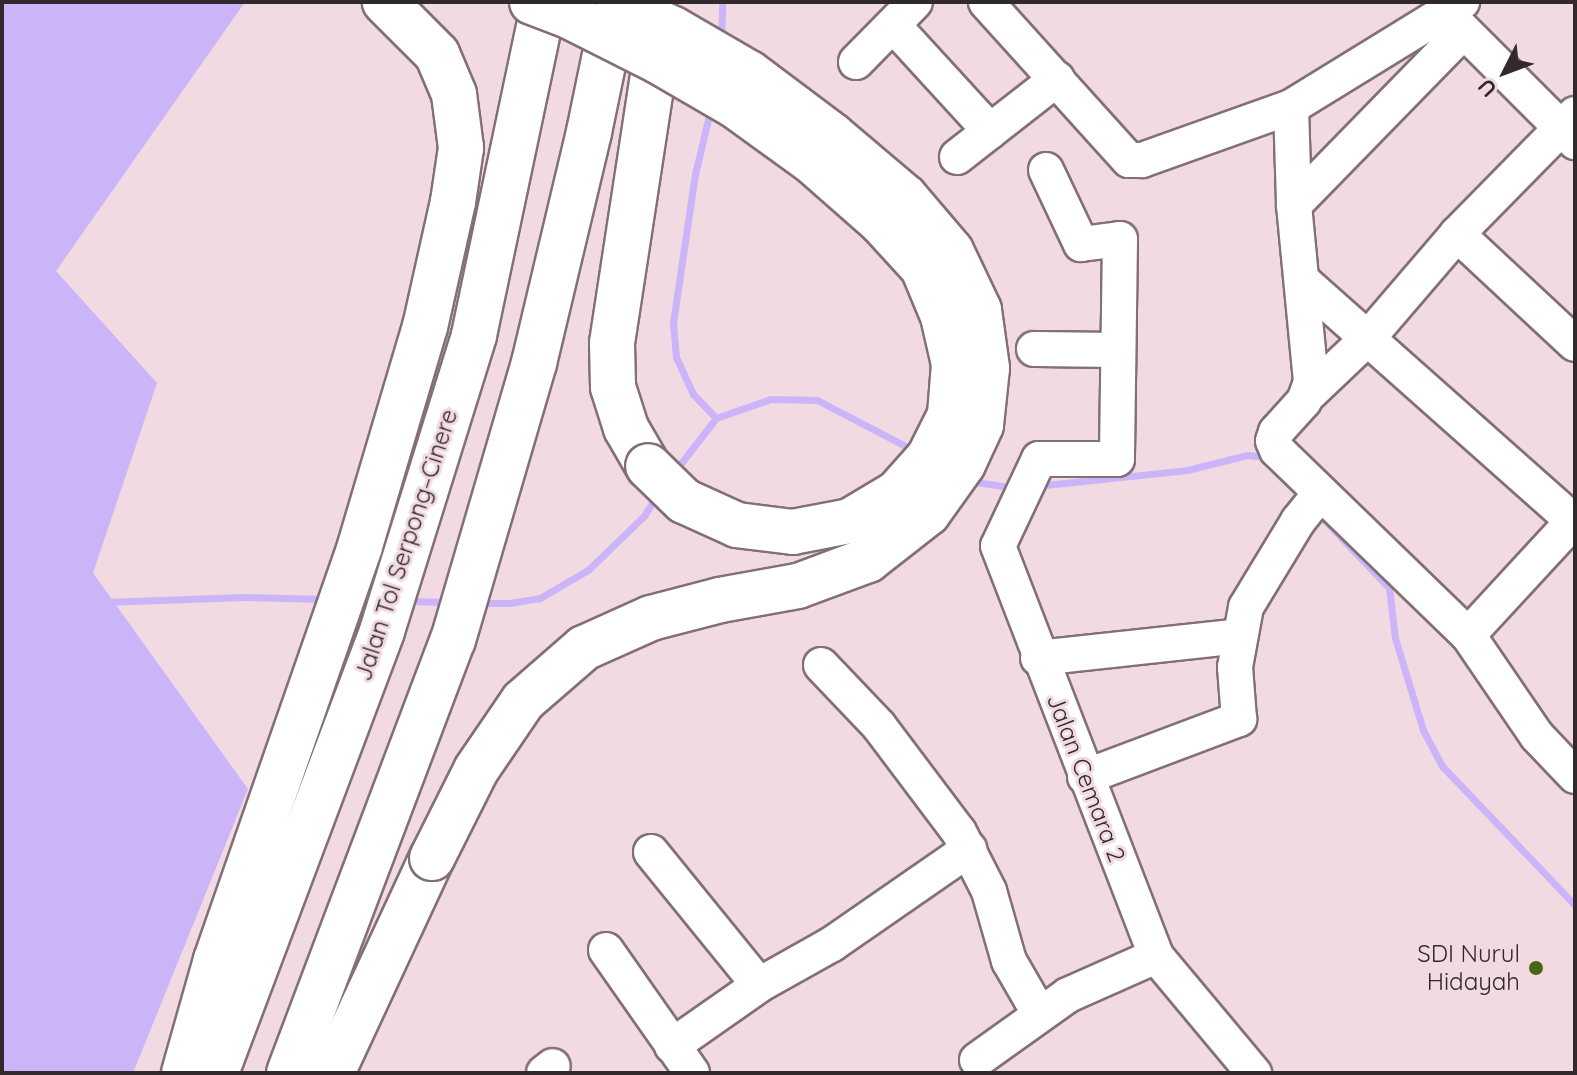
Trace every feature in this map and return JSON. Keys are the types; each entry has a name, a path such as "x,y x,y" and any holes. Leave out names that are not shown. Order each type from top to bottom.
{"highway":[{"path":"184,1073 216,960 360,546 425,327 453,202 461,148 454,94 437,54 385,2"},
{"path":"532,2 569,16 658,61 734,105 814,163 881,222 923,268 943,316 954,364 950,415 929,457 897,493 850,521 793,532 737,525 684,501 648,466 626,428 613,387 612,343 664,2"},
{"name":"Jalan Tol Serpong–Cinere","path":"216,1073 382,631 474,335 544,2"},
{"path":"289,1073 453,640 534,363 589,132 616,2 673,29 749,73 832,135 905,197 951,251 979,310 987,368 981,425 963,464 928,513 868,560 798,586 720,600 651,618 584,648 523,701 476,770 332,1073"}],"street":[{"path":"986,2 1129,160 1142,160 1291,107 1453,12"},
{"path":"1453,12 1570,127 1457,234 1368,338 1309,394 1273,441 1277,450 1468,635 1537,736 1575,776"},
{"path":"1294,205 1453,12"},
{"path":"856,62 904,13 990,131"},
{"path":"957,157 1057,79"},
{"path":"1291,107 1294,205 1304,282 1311,382 1309,394"},
{"path":"1034,349 1118,350 1120,239 1081,244 1046,170"},
{"path":"1457,234 1575,344"},
{"path":"1304,282 1574,521 1468,635"},
{"name":"Jalan Cemara 2","path":"1118,350 1117,459 1030,478 998,546 1038,658 1156,956 1254,1073"},
{"path":"1085,777 1239,719 1235,699 1240,636 1246,607 1298,521 1321,493"},
{"path":"1038,658 1240,636"},
{"path":"821,665 879,726 969,849 989,891 1009,961 1039,1013"},
{"path":"606,950 682,1060 759,985 832,944 969,849"},
{"path":"651,852 759,985"},
{"path":"977,1060 1068,995 1156,956"}],"shaded area":[{"path":"2,2 245,2 56,271 157,383 93,573 248,789 133,1073 2,1073"}],"waterway":[{"path":"721,40 722,2"},
{"path":"711,107 695,174 673,323 676,357 693,394 716,418"},
{"path":"675,471 716,418 771,399 817,400 917,452"},
{"path":"1036,486 1187,470 1247,455 1267,457"},
{"path":"969,481 1016,488"},
{"path":"480,603 509,603 540,598 588,570 644,516 658,494"},
{"path":"1316,511 1389,588 1395,638 1423,730 1442,766 1575,905"},
{"path":"104,602 244,597 328,599"},
{"path":"408,601 448,602"}],"place":[{"name":"SDI Nurul Hidayah","path":"1536,968"}]}
